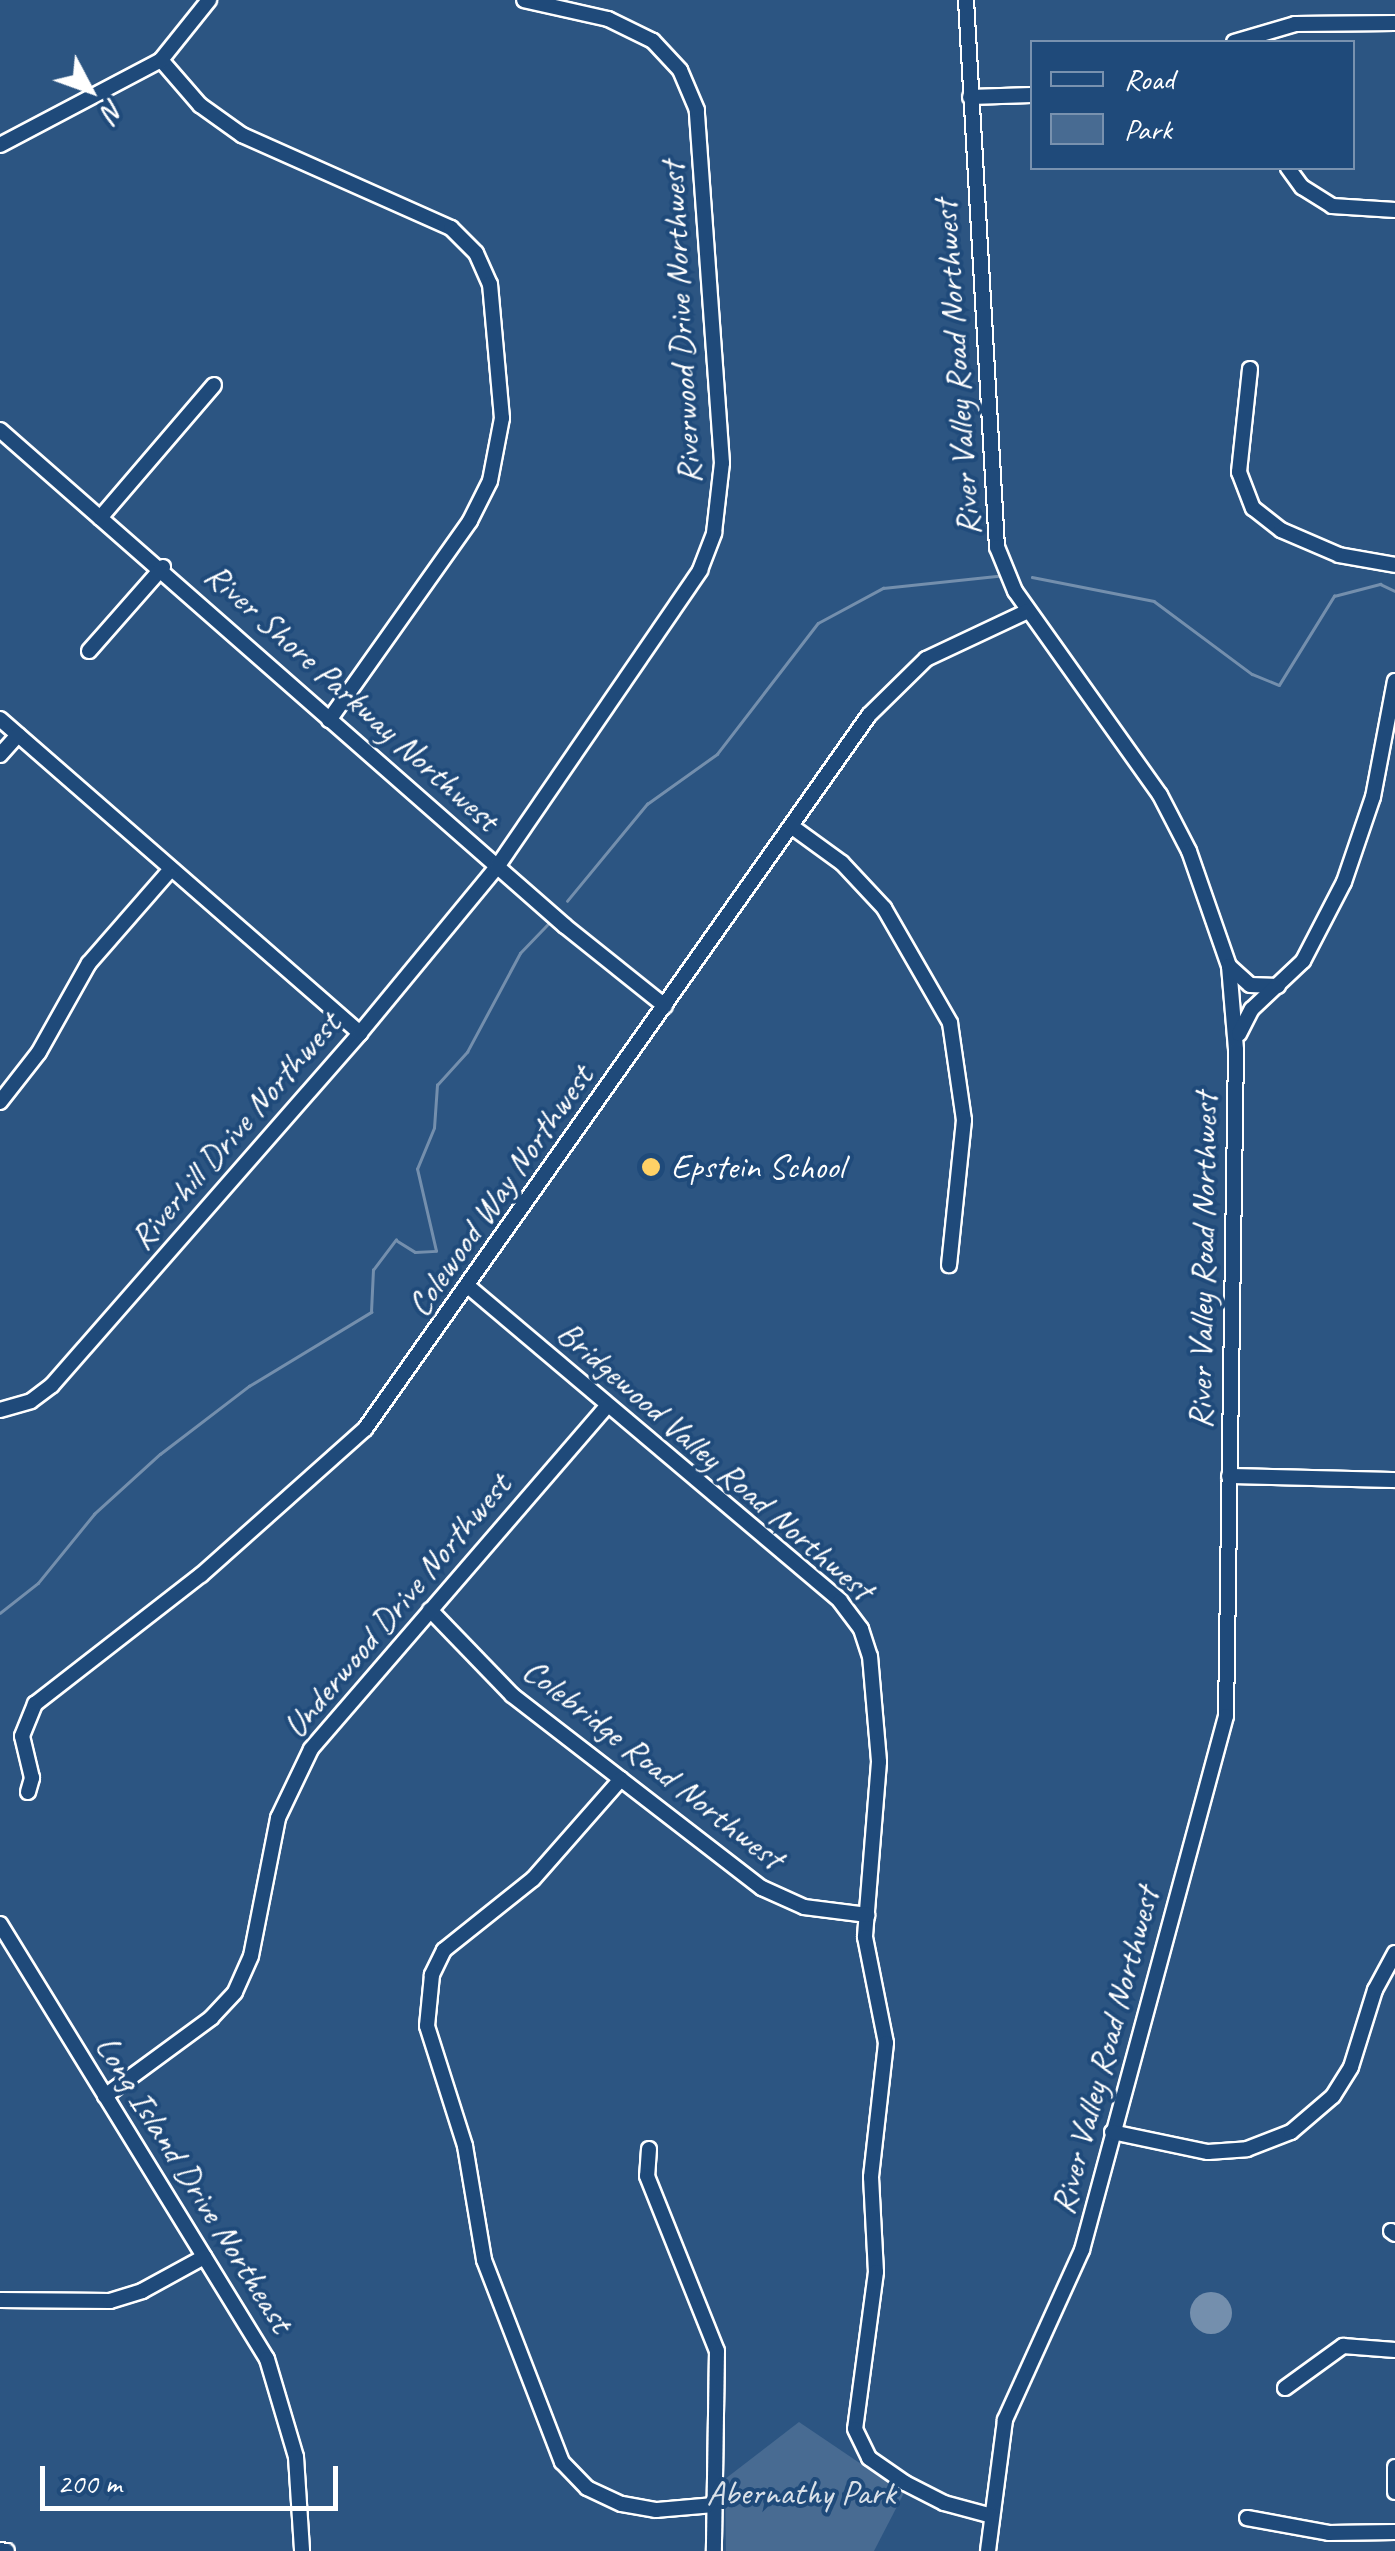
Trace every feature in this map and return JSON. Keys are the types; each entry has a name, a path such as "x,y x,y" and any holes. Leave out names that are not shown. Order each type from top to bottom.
{"street":[{"path":"0,145 161,60 210,0"},
{"name":"Riverwood Drive Northwest","path":"496,867 681,606 714,533 722,464 701,129 688,85 663,51 629,26 524,0"},
{"name":"River Valley Road Northwest","path":"966,0 992,523 1005,570 1028,611 1168,808 1229,966 1236,1038 1226,1716 1078,2261 1006,2420 988,2551"},
{"path":"1259,37 1295,24 1395,23"},
{"path":"161,60 200,105 242,135 451,228 476,253 490,284 502,418 490,482 470,521 329,720"},
{"path":"970,97 1030,96"},
{"path":"1289,170 1302,187 1332,206 1395,210"},
{"path":"1250,369 1239,472 1253,508 1281,530 1338,555 1395,565"},
{"path":"100,518 214,385"},
{"name":"River Shore Parkway Northwest","path":"0,430 100,518 163,567 496,867 666,1006"},
{"path":"89,651 163,567"},
{"name":"Colewood Way Northwest","path":"28,1792 32,1778 22,1736 35,1704 201,1576 338,1458 392,1398 868,715 926,659 1028,611"},
{"path":"1236,1038 1252,1009 1303,961 1357,851 1395,681"},
{"path":"0,719 360,1033"},
{"path":"0,755 18,734"},
{"path":"792,826 842,863 884,908 950,1023 964,1120 948,1265"},
{"name":"Riverhill Drive Northwest","path":"0,1410 32,1402 52,1385 360,1033 496,867"},
{"path":"0,1102 40,1052 89,963 172,869"},
{"path":"1229,966 1250,986 1279,986"},
{"name":"Bridgewood Valley Road Northwest","path":"469,1287 840,1601 861,1628 870,1656 879,1762 866,1960 886,2043 871,2178 876,2272 855,2428 869,2458 906,2483 944,2503 992,2516"},
{"name":"Underwood Drive Northwest","path":"104,2096 211,2018 235,1992 251,1956 278,1818 302,1764 608,1405"},
{"path":"1229,1476 1395,1480"},
{"name":"Colebridge Road Northwest","path":"430,1610 512,1695 775,1897 867,1915"},
{"path":"621,1779 533,1879 444,1950 432,1975 428,2026 465,2146 484,2260 562,2462 587,2488 622,2504 656,2510 713,2505"},
{"name":"Long Island Drive Northeast","path":"0,1924 204,2257 247,2320 286,2415 302,2506 302,2551"},
{"path":"1112,2132 1208,2152 1247,2148 1292,2132 1333,2096 1352,2067 1375,1990 1395,1953"},
{"path":"649,2149 647,2176 716,2351 714,2551"},
{"path":"0,2300 110,2300 154,2286 204,2257"},
{"path":"1286,2388 1343,2346 1395,2350"},
{"path":"1395,2466 1395,2492"},
{"path":"1247,2518 1329,2534 1395,2532"}],"green space":[{"name":"Abernathy Park","path":"799,2422 904,2493 874,2551 726,2551 725,2479"}],"shaded area":[{"path":"1211,2292 1226,2298 1232,2313 1226,2328 1211,2334 1196,2328 1190,2313 1196,2298"}],"waterway":[{"path":"567,901 647,804 717,754 818,623 883,588 998,576"},
{"path":"1032,577 1154,601 1252,674 1279,685 1334,596 1380,584 1395,591"},
{"path":"0,1613 38,1583 94,1514 160,1454 249,1386 371,1312 373,1270 396,1240 415,1252 436,1251 417,1169 434,1128 437,1085 467,1052 520,953 548,924"}],"place":[{"name":"Epstein School","path":"651,1167"}]}
